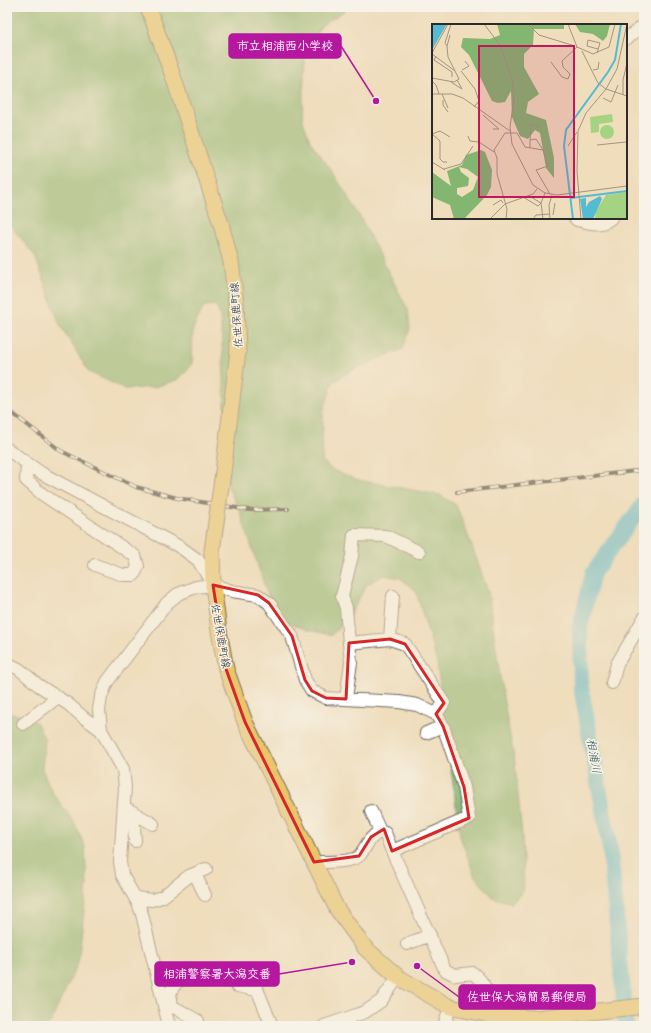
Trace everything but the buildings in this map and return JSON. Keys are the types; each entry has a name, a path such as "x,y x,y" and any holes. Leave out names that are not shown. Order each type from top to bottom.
{"main road":[{"name":"佐世保鹿町線","path":"148,7 173,76 221,224 231,262 236,302 238,351 212,551 213,585 226,669 245,722 337,909 365,948 398,976 450,1007 492,1019 535,1018 644,1006"}],"street":[{"path":"627,38 644,25"},
{"path":"576,219 595,225 610,219"},
{"path":"7,449 40,473 180,547 198,560 213,585"},
{"path":"27,464 26,480 42,494 135,556 138,566 134,576 123,576 95,565"},
{"path":"346,700 350,662 346,608 342,596 352,556 354,534 386,536 406,541 419,552"},
{"path":"135,841 128,809 123,769 101,730 99,710 101,697 107,682 162,609 178,594 196,587 213,585 232,591 258,595 269,603 292,636 305,680 312,691 326,698 399,702 417,705 436,714 444,726 464,787 469,818 392,851"},
{"path":"390,639 393,596"},
{"path":"612,683 617,664 644,618"},
{"path":"349,643 390,639 405,644 444,703 436,714"},
{"path":"7,663 19,669 38,685 68,704 101,730"},
{"path":"23,724 58,697"},
{"path":"426,733 444,726"},
{"path":"128,809 153,824"},
{"path":"128,809 120,862 122,875 142,914 168,1008"},
{"path":"371,811 380,831 385,833 446,970 455,975 473,973 481,980 487,991 492,1019"},
{"path":"314,862 346,861 359,856 371,837 380,831"},
{"path":"135,898 152,900 162,897 190,876 200,871 205,895"},
{"path":"407,944 430,935"},
{"path":"169,1026 168,1008 170,992 175,984 190,972"},
{"path":"324,1026 341,1024 365,1012 381,1000 398,976"},
{"path":"238,986 256,987 272,1026"},
{"path":"444,1026 450,1007"},
{"path":"168,1008 198,1021"}],"highlighted area":[{"path":"213,585 258,595 269,603 292,636 305,680 312,691 326,698 346,699 349,643 390,639 405,644 444,703 436,714 443,726 464,787 469,818 392,851 384,829 371,837 359,856 314,862 245,722 226,669"}],"green space":[{"path":"7,7 350,7 321,26 305,51 302,118 310,141 332,171 358,213 408,310 410,329 403,349 352,370 333,382 323,413 322,460 332,470 358,480 440,495 456,505 488,592 502,691 515,763 522,835 524,890 512,903 494,898 475,877 460,836 437,663 416,591 400,578 384,575 367,584 347,620 331,635 307,630 279,618 266,590 240,512 228,487 223,358 220,316 216,305 204,306 193,329 192,365 179,379 155,387 125,389 89,372 60,325 35,256 7,221"},
{"path":"7,714 15,714 37,723 45,740 42,769 52,792 74,822 85,847 87,885 78,963 51,1021 47,1026 7,1026"}],"waterway":[{"name":"相浦川","path":"626,1026 610,848 581,687 580,627 593,573 644,503"}],"railway":[{"path":"7,409 61,451 136,487 177,498 249,510 288,509"},
{"path":"457,492 644,470"}],"place":[{"name":"市立相浦西小学校","path":"376,101"},
{"name":"相浦警察署大潟交番","path":"352,962"},
{"name":"佐世保大潟簡易郵便局","path":"417,966"}]}
